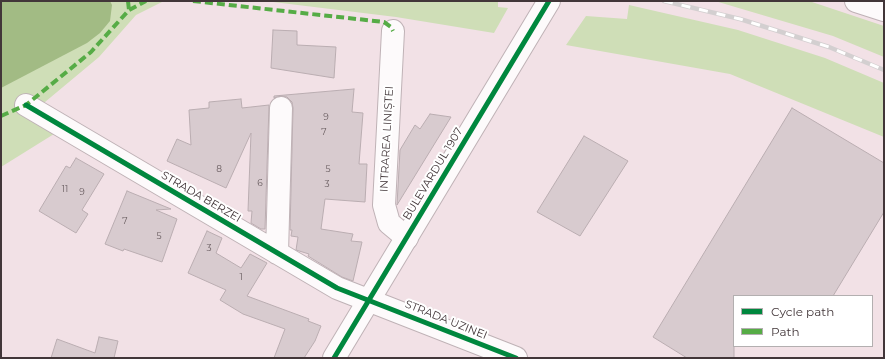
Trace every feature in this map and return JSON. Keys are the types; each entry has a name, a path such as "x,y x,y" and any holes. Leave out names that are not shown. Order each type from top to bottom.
{"street":[{"name":"BULEVARDUL 1907","path":"334,358 549,1"},
{"path":"856,1 884,10"},
{"name":"INTRAREA LINIȘTEI","path":"393,31 384,205 389,223 407,238"},
{"name":"STRADA BERZEI","path":"26,105 337,288 369,300"},
{"path":"277,252 280,108"},
{"name":"STRADA UZINEI","path":"369,300 516,358"}],"shaded area":[{"path":"1,1 164,1 136,15 99,57 27,117 54,134 1,167"},
{"path":"1,1 110,1 112,5 110,21 100,33 87,43 1,88"},
{"path":"265,1 498,1 498,7 508,8 494,33 396,17"},
{"path":"715,1 809,1 884,26 884,57 833,36"},
{"path":"629,5 738,30 825,58 884,83 884,137 730,74 566,45 586,16 627,19"}],"building":[{"path":"273,30 297,31 297,45 336,47 334,78 271,68"},
{"path":"354,89 352,112 363,113 359,164 367,164 365,202 325,199 321,229 353,234 351,241 362,242 353,281 342,277 308,256 309,254 296,250 298,237 291,236 292,230 290,230 293,108 292,102 287,97 281,96 274,98 274,96"},
{"path":"241,99 242,108 269,105 265,229 261,229 251,223 252,211 248,211 251,133 226,188 167,161 177,139 191,145 189,110 209,108 209,102"},
{"path":"792,108 884,163 884,212 834,295 733,295 734,358 687,358 653,337"},
{"path":"430,114 451,117 397,205 400,150 415,125 420,129"},
{"path":"584,136 628,161 580,236 537,212"},
{"path":"76,158 104,174 82,210 88,214 76,233 39,211 66,166 70,168"},
{"path":"127,191 171,209 156,210 177,219 162,262 124,249 123,251 105,244"},
{"path":"207,231 222,238 216,253 241,268 250,254 267,263 247,296 309,319 308,321 321,326 315,341 304,358 274,358 285,329 243,314 220,300 226,290 188,273"},
{"path":"99,337 118,341 114,358 51,358 57,339 95,353"}],"railway":[{"path":"664,1 740,19 829,47 884,70"}],"marked path":[{"path":"128,1 129,10"},
{"path":"1,116 26,105 91,52 129,10 146,1"},
{"path":"193,1 384,22 391,27 393,31"}],"cycle path":[{"path":"334,358 549,1"},
{"path":"26,105 337,288 516,358"}]}
